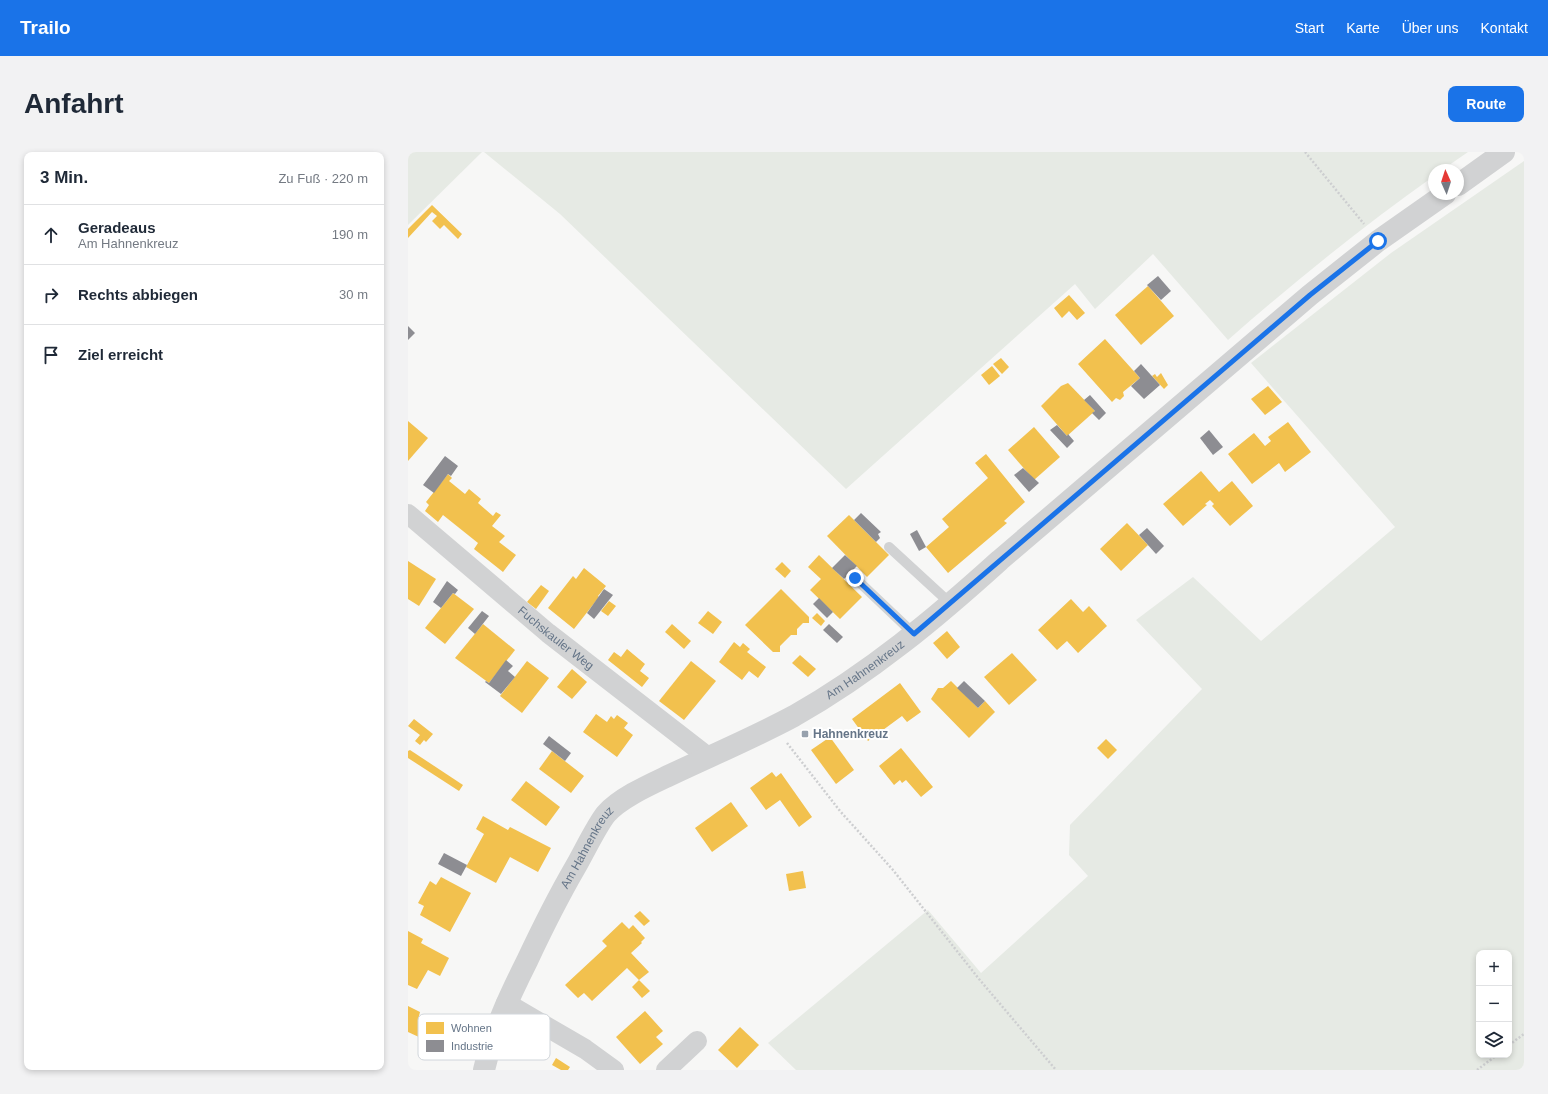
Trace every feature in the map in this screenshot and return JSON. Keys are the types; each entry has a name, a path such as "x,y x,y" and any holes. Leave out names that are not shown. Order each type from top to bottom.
{"street":[{"path":"1464,181 1504,152"},
{"name":"Am Hahnenkreuz","path":"501,1014 554,905 606,814 636,792 708,757 740,744 844,686 914,634 951,604 1000,560 1304,300 1378,241 1436,200"},
{"name":"Fuchskauler Weg","path":"408,514 548,633 708,757"},
{"path":"506,1003 525,1014"},
{"path":"550,1029 585,1049 614,1070"},
{"path":"666,1070 697,1041"},
{"name":"Am Hahnenkreuz","path":"484,1070 487,1060"}],"lane":[{"path":"889,547 951,604"},
{"path":"855,578 914,634"}],"path":[{"path":"1305,152 1378,241"},
{"path":"776,725 784,739 840,811 893,870 974,973 1056,1070"},
{"path":"1512,1044 1524,1034"},
{"path":"1477,1070 1493,1058"}],"shaded area":[{"path":"408,152 482,152 408,225"},
{"path":"484,152 1468,152 1451,164 1428,164 1428,180 1329,255 1228,340 1153,254 1095,309 1075,284 846,489 560,214"},
{"path":"1524,161 1524,1070 796,1070 768,1043 928,910 981,973 1088,876 1069,855 1070,825 1202,689 1136,620 1193,577 1261,641 1395,527 1251,363 1391,253"}],"building: Wohnen":[{"path":"432,205 462,234 458,239 444,225 440,229 432,221 437,216 432,212 408,238 408,229"},
{"path":"1148,286 1174,316 1141,345 1115,315"},
{"path":"1069,295 1085,313 1077,320 1069,311 1062,318 1054,308"},
{"path":"1105,339 1140,378 1123,392 1124,396 1120,400 1116,398 1112,402 1078,364"},
{"path":"1001,358 1009,367 1002,374 993,364"},
{"path":"992,366 1000,376 989,385 981,375"},
{"path":"1161,373 1168,385 1164,389 1152,376 1155,374 1157,377"},
{"path":"1068,383 1095,411 1067,436 1041,406 1061,386"},
{"path":"1268,386 1282,402 1265,415 1251,399"},
{"path":"408,421 428,438 408,461"},
{"path":"1288,422 1311,452 1285,472 1279,463 1252,484 1228,454 1254,433 1265,446 1271,441 1268,437"},
{"path":"1034,427 1060,457 1034,480 1008,450"},
{"path":"986,454 1025,502 1004,521 1007,523 948,573 926,547 949,527 942,519 988,478 975,463"},
{"path":"1201,471 1219,492 1232,481 1253,506 1230,526 1212,506 1214,504 1210,500 1205,504 1207,505 1183,526 1163,504"},
{"path":"448,474 452,478 449,481 465,494 469,489 481,499 478,503 493,516 496,512 501,515 492,526 505,536 499,542 516,555 503,572 474,549 478,543 443,515 438,522 425,511 429,505 426,502"},
{"path":"849,515 889,555 867,577 827,536"},
{"path":"1127,523 1148,545 1121,571 1100,549"},
{"path":"819,555 862,597 840,619 810,590 821,579 808,567"},
{"path":"408,561 436,579 419,606 408,599"},
{"path":"782,562 791,571 785,578 775,569"},
{"path":"584,568 606,586 574,629 548,608 573,576 576,579"},
{"path":"541,585 549,591 536,609 527,602"},
{"path":"781,589 809,617 809,623 803,623 797,629 797,635 791,635 780,646 780,652 773,652 745,625"},
{"path":"453,593 474,609 445,644 425,628"},
{"path":"1071,599 1083,612 1089,606 1107,626 1078,653 1067,641 1057,650 1038,630"},
{"path":"609,601 616,606 608,616 601,611"},
{"path":"708,611 722,622 713,634 698,623"},
{"path":"817,613 825,621 821,626 812,618"},
{"path":"483,624 515,650 489,683 455,658"},
{"path":"672,624 691,641 684,649 665,632"},
{"path":"947,631 960,647 947,659 933,643"},
{"path":"734,642 740,647 743,643 750,649 747,652 766,667 758,678 749,671 742,680 719,662"},
{"path":"627,649 645,664 640,671 649,678 642,687 608,660 614,652 621,657"},
{"path":"1012,653 1037,680 1009,705 984,677"},
{"path":"800,655 816,669 808,677 792,663"},
{"path":"527,661 549,678 522,713 500,696"},
{"path":"691,661 716,681 684,720 659,701"},
{"path":"572,669 587,682 572,699 557,687"},
{"path":"951,681 978,708 985,701 995,712 969,738 931,699 938,688 943,688"},
{"path":"900,683 921,712 907,722 902,716 868,741 852,719"},
{"path":"596,714 607,722 611,716 614,719 617,715 628,723 624,728 633,735 617,757 583,732"},
{"path":"414,719 433,734 426,742 424,740 420,745 415,741 420,735 408,726"},
{"path":"830,737 854,770 836,784 811,750"},
{"path":"1106,739 1117,750 1108,759 1097,748"},
{"path":"901,748 933,787 921,797 906,780 902,783 900,780 894,785 879,766"},
{"path":"410,750 463,785 459,791 408,758 408,751"},
{"path":"552,751 584,776 571,793 539,769"},
{"path":"772,772 776,777 781,773 812,817 799,827 780,800 766,810 750,788"},
{"path":"526,781 560,807 546,826 511,800"},
{"path":"731,802 748,826 712,852 695,828"},
{"path":"483,816 508,830 510,827 551,848 538,872 510,857 496,883 466,867 484,834 476,829"},
{"path":"803,871 806,888 789,891 786,874"},
{"path":"441,877 471,893 450,932 420,915 424,906 418,903 430,881 436,885"},
{"path":"640,911 650,921 644,926 634,916"},
{"path":"622,922 629,929 633,925 645,938 641,942 642,943 631,953 649,972 639,980 627,968 592,1001 584,993 578,998 565,985 607,946 602,941"},
{"path":"408,931 423,939 421,943 449,958 440,976 428,970 417,989 408,985"},
{"path":"639,980 650,991 642,998 632,987"},
{"path":"408,1006 420,1012 418,1014 418,1037 408,1032"},
{"path":"645,1011 663,1031 656,1037 663,1044 640,1064 616,1037"},
{"path":"740,1027 759,1045 737,1068 718,1050"},
{"path":"556,1058 570,1067 568,1070 561,1070 552,1065"}],"building: Industrie":[{"path":"1158,276 1171,291 1161,300 1147,285"},
{"path":"408,326 415,333 408,340"},
{"path":"1141,364 1160,385 1144,399 1131,386 1140,378 1134,371"},
{"path":"1090,395 1106,413 1099,420 1092,413 1095,411 1084,400"},
{"path":"1057,425 1074,441 1067,448 1050,430"},
{"path":"1209,430 1223,447 1213,455 1200,438"},
{"path":"445,456 458,466 451,476 448,474 434,493 423,485"},
{"path":"1023,468 1039,483 1029,492 1014,475"},
{"path":"861,513 881,532 878,534 880,538 876,542 854,520"},
{"path":"1147,528 1164,546 1156,554 1139,535"},
{"path":"917,530 926,547 919,551 910,534"},
{"path":"845,555 857,566 844,579 832,568"},
{"path":"447,581 458,590 455,594 453,593 441,608 433,602"},
{"path":"604,589 613,595 594,619 587,613"},
{"path":"819,598 833,612 827,618 813,604"},
{"path":"482,611 489,616 475,634 468,628"},
{"path":"829,624 843,637 837,643 823,630"},
{"path":"506,660 513,666 508,671 515,677 501,694 485,682 486,681 489,683"},
{"path":"964,681 985,701 978,708 957,688"},
{"path":"549,736 571,753 565,761 543,744"},
{"path":"444,853 467,865 461,876 438,864"}],"place":[{"name":"Hahnenkreuz","path":"805,734"}],"route":[{"path":"855,578 914,634 951,604 1000,560 1310,295 1378,241"}]}
